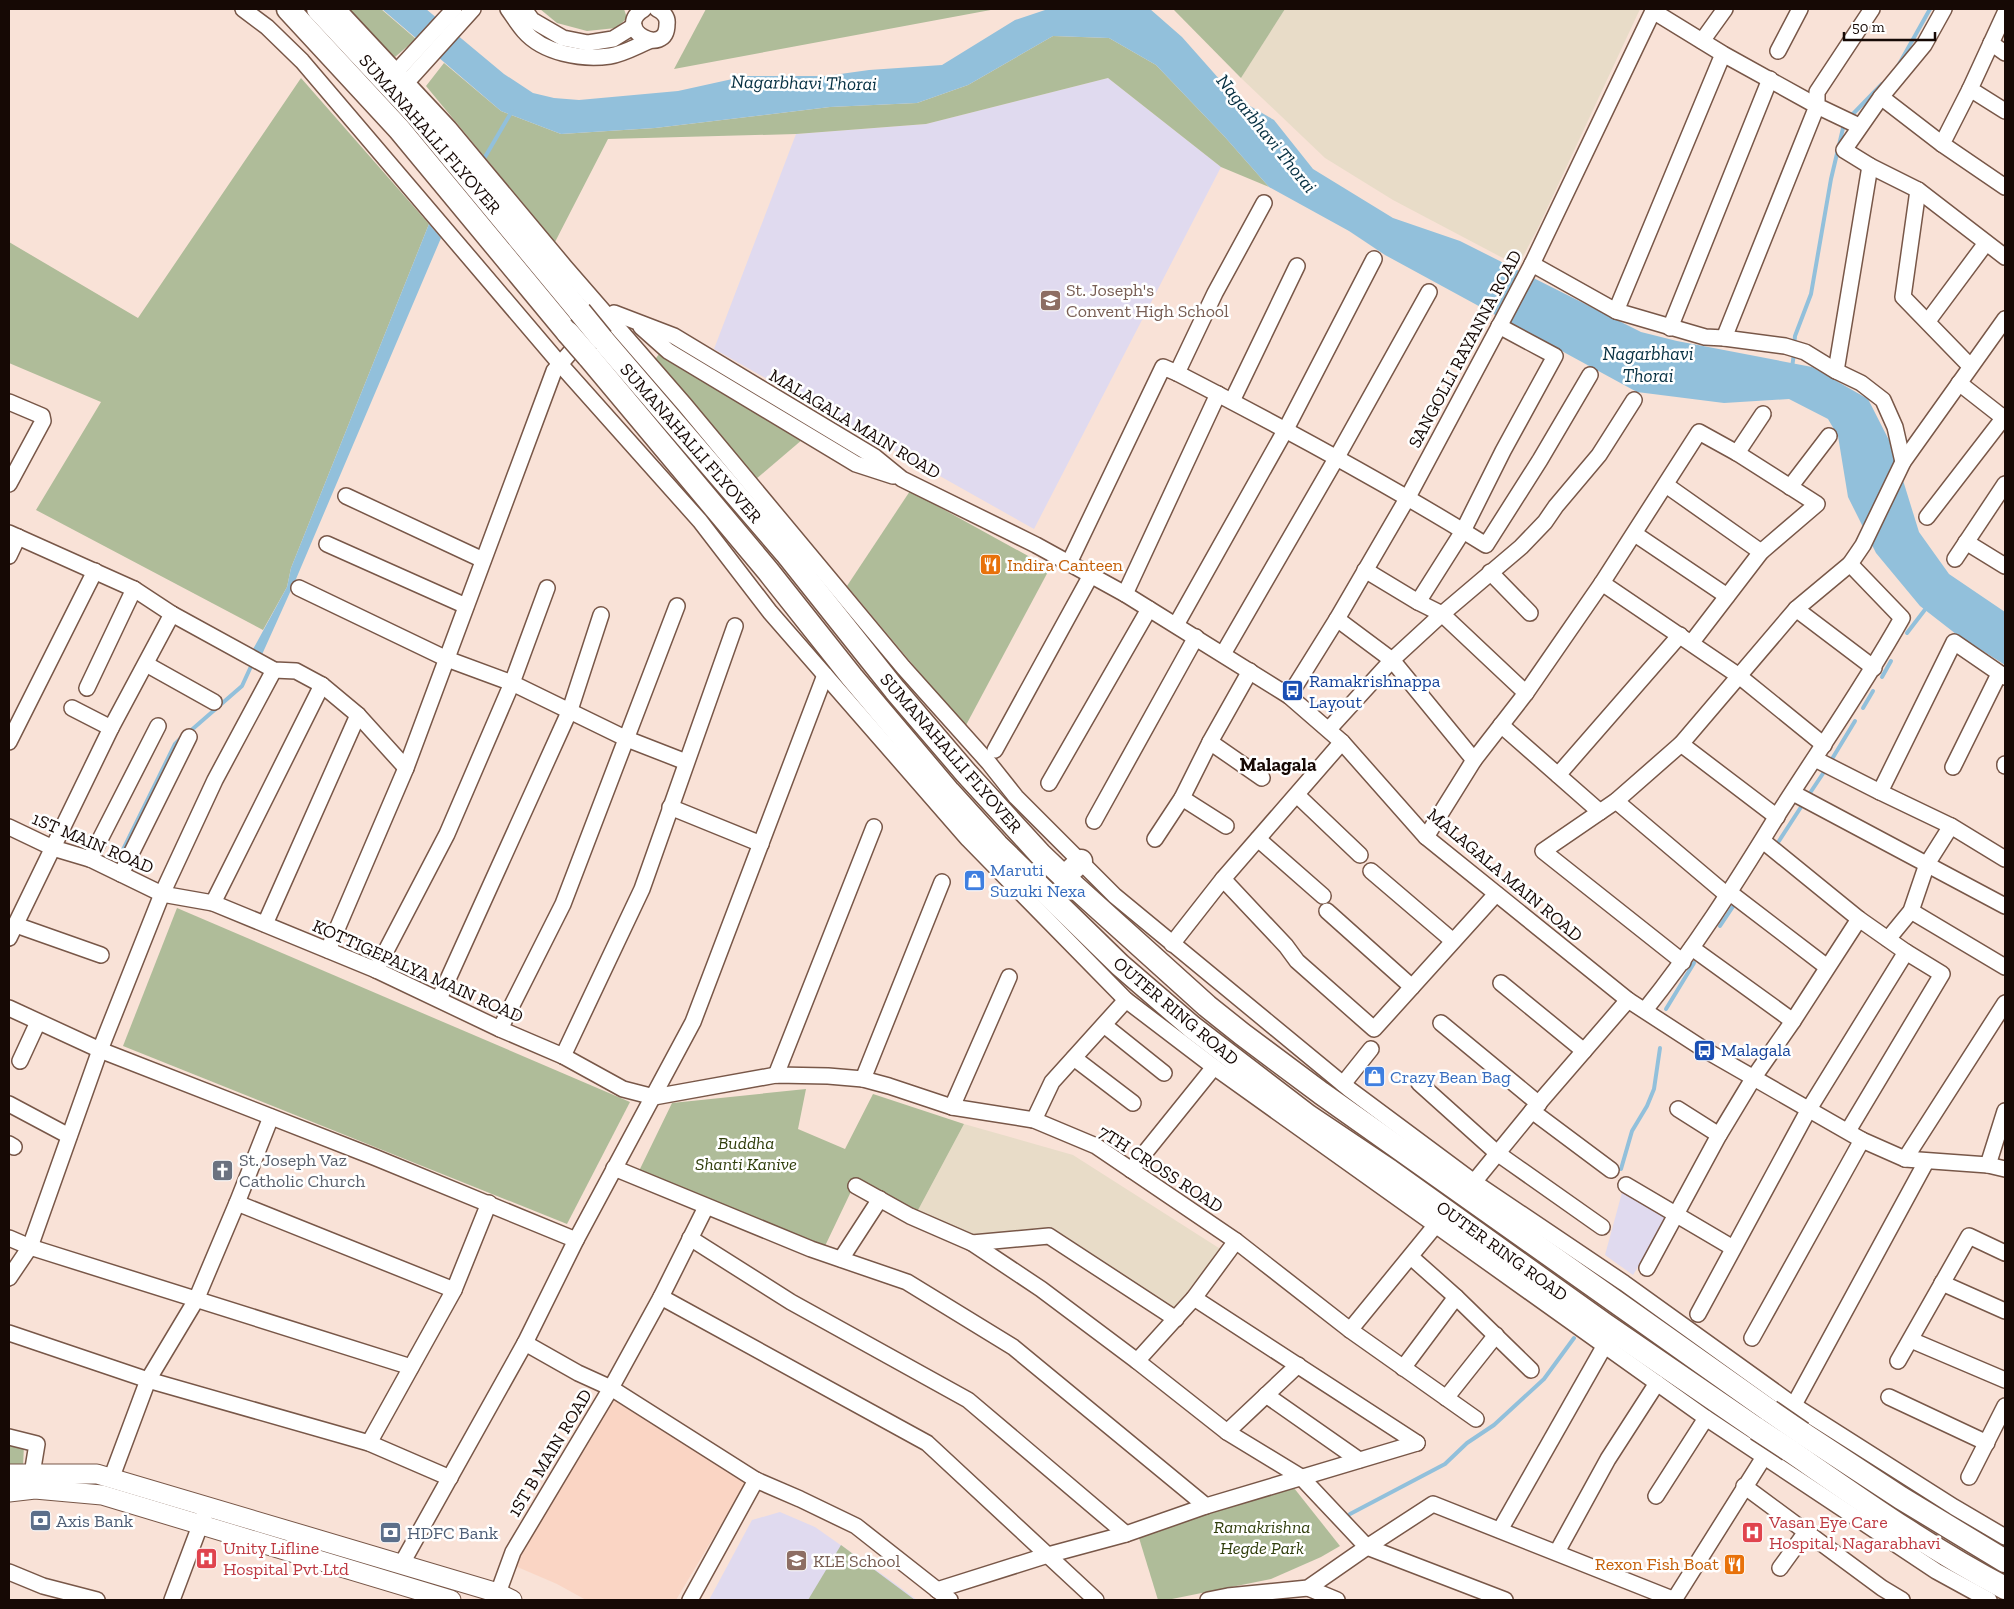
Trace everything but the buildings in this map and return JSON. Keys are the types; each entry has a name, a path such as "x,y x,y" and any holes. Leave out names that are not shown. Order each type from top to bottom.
{"highway":[{"name":"SUMANAHALLI FLYOVER","path":"288,9 399,129 768,571 852,677 1021,881"},
{"name":"SUMANAHALLI FLYOVER","path":"318,9 415,113 602,339 786,553 894,690 966,773 1040,854 1064,877"},
{"path":"1064,877 1081,861"},
{"name":"OUTER RING ROAD","path":"1064,877 1207,1006 1242,1034 1796,1442 1890,1520 1979,1575 2005,1588"},
{"name":"OUTER RING ROAD","path":"1021,881 1192,1028 1308,1116 1398,1177 1604,1324 1764,1420"},
{"name":"OUTER RING ROAD","path":"1796,1442 1902,1498 2005,1561"}],"main road":[{"path":"9,1474 97,1474 204,1515 451,1600"},
{"path":"9,1492 35,1489 102,1495 204,1515 401,1565 505,1597"}],"street":[{"path":"243,9 267,27 302,61 560,364 700,521 770,612 968,839 1021,881 1126,1000 1214,1067 1706,1418 1936,1571 1989,1600"},
{"path":"338,9 406,72 565,267 608,314 903,667 989,763 1016,797 1115,896 1343,1084 1474,1182 1624,1283 1795,1406 1954,1507 2005,1537"},
{"path":"508,9 525,32 536,40 558,52 584,57 611,56 660,38 666,30 667,19 657,9"},
{"path":"524,9 532,20 563,38 588,43 613,39 637,15"},
{"path":"1702,41 1725,9"},
{"path":"1778,51 1800,9"},
{"path":"1724,338 1817,106 1817,92 1872,9"},
{"path":"1944,9 1924,44 1899,78 1881,97 1851,122 1844,150 1870,166 1918,190 2005,258"},
{"path":"1653,10 1723,54 1817,106 1851,122"},
{"name":"SANGOLLI RAYANNA ROAD","path":"1289,696 1337,619 1408,497 1501,324 1653,10"},
{"path":"406,72 461,11"},
{"path":"1942,144 2005,13"},
{"path":"637,15 639,36 649,41"},
{"path":"1990,43 2005,53"},
{"path":"1616,311 1723,54"},
{"path":"1670,328 1770,79"},
{"path":"1970,88 2005,110"},
{"path":"1881,97 1942,144 2005,187"},
{"path":"1836,371 1870,166"},
{"path":"1918,190 1903,297 1970,366"},
{"path":"1177,372 1215,293 1264,203"},
{"path":"1928,321 1986,243"},
{"path":"1176,625 1286,429 1374,259"},
{"path":"1232,401 1297,266"},
{"path":"1530,267 1616,311 1670,328 1705,337 1785,346 1805,352 1836,371 1861,383 1883,400 1895,427 1903,462"},
{"path":"1223,654 1337,457 1429,292"},
{"name":"MALAGALA MAIN ROAD","path":"608,314 614,313 633,320 668,351 856,464 902,479 1070,563 1149,608 1289,696 1342,742 1426,837 1628,1000 1705,1050 1862,1140 1905,1159 2005,1169"},
{"path":"328,950 406,768 554,371 596,323 608,314"},
{"path":"1683,962 1543,851 1616,801 1681,744 1796,608 1850,564 1862,545 1903,462 2005,319"},
{"path":"1418,602 1463,531 1502,451 1555,356 1501,324"},
{"path":"1070,563 1163,367 1177,372 1286,429 1408,497 1486,545 1504,560"},
{"path":"1486,545 1540,460 1590,375"},
{"path":"1928,517 2005,418 1959,383"},
{"path":"1125,594 1218,394"},
{"path":"1329,729 1392,660 1442,614 1521,547 1545,522 1599,455 1634,400"},
{"path":"9,402 42,416 43,421 9,484"},
{"path":"1737,453 1763,414"},
{"path":"1426,837 1474,760 1526,692 1635,534 1698,432 1737,453 1817,504 1760,552 1727,596 1558,775"},
{"path":"1790,487 1829,436"},
{"path":"1955,559 2005,484"},
{"path":"1666,485 1760,552"},
{"path":"346,496 483,560"},
{"path":"1635,534 1727,596"},
{"path":"9,556 13,535 134,590 172,614 274,670 296,671 322,684 358,715 406,768"},
{"path":"1966,542 2005,566"},
{"path":"327,544 466,606"},
{"path":"1645,1010 1683,962 1763,841 1874,668 1902,618 1850,564"},
{"path":"1365,570 1442,614 1526,692"},
{"path":"9,742 95,571"},
{"path":"1490,572 1530,613"},
{"path":"995,750 1091,575"},
{"path":"1602,583 1739,676 1824,745"},
{"path":"299,588 447,659 512,683 627,739 686,762"},
{"path":"376,970 447,834 512,683 547,588"},
{"path":"87,688 134,590"},
{"path":"500,1029 563,904 677,606"},
{"path":"1049,784 1149,608"},
{"path":"1796,608 1874,668"},
{"path":"100,955 12,932 111,728 172,614"},
{"path":"439,999 570,710 601,615"},
{"path":"1337,619 1392,660 1474,760"},
{"path":"563,1056 642,889 735,626"},
{"path":"1094,821 1196,637"},
{"path":"1880,792 1954,642 2002,675 1953,767"},
{"path":"146,664 214,702"},
{"path":"9,1278 30,1247 100,1050 162,894 215,780 274,670"},
{"path":"1155,839 1182,798 1210,742 1250,671"},
{"path":"401,1565 525,1343 576,1240 692,1022 825,675"},
{"path":"213,903 322,684"},
{"path":"72,708 111,728"},
{"path":"264,924 358,715"},
{"path":"1501,725 1600,812"},
{"path":"90,859 158,726"},
{"path":"121,874 189,737"},
{"path":"1210,742 1262,778"},
{"path":"1172,944 1223,879 1342,742"},
{"path":"1681,744 1777,817"},
{"path":"1815,759 1951,826 2005,859"},
{"path":"1793,793 2005,906"},
{"path":"1297,794 1360,855"},
{"path":"1182,798 1226,826"},
{"path":"1616,801 1728,894 1827,967"},
{"path":"670,807 761,844"},
{"path":"1888,939 1911,911 1927,864 1951,826"},
{"name":"1ST MAIN ROAD","path":"9,827 53,848 90,859 162,894"},
{"path":"776,1075 874,827"},
{"path":"1258,839 1323,896"},
{"path":"1763,841 1859,919 1906,952 1942,974 1848,1131"},
{"path":"1372,871 1453,941"},
{"path":"1223,879 1286,946 1297,961 1374,1029 1496,894"},
{"path":"863,1079 942,882"},
{"name":"KOTTIGEPALYA MAIN ROAD","path":"162,894 213,903 328,950 376,970 500,1029 563,1056 623,1089 654,1096"},
{"path":"1327,911 1412,987"},
{"path":"1911,911 2005,967"},
{"path":"1647,1268 1719,1135 1754,1077 1859,919"},
{"path":"1692,948 1793,1021"},
{"path":"1698,1314 1809,1109 1906,952"},
{"path":"952,1107 1009,977"},
{"path":"1501,983 1584,1051"},
{"path":"1034,1120 1052,1082 1126,1000"},
{"path":"1474,1182 1628,1000"},
{"path":"1905,1159 2005,1003"},
{"path":"9,1008 100,1050 576,1240"},
{"path":"20,1062 38,1022"},
{"path":"1441,1023 1611,1170"},
{"path":"1104,1025 1164,1073"},
{"path":"1343,1084 1371,1049"},
{"path":"1074,1058 1132,1103"},
{"path":"1131,1170 1214,1067"},
{"name":"7TH CROSS ROAD","path":"654,1096 776,1075 828,1076 863,1079 952,1107 1034,1120 1096,1146 1236,1241 1350,1330 1476,1420"},
{"path":"1419,1083 1497,1153 1602,1227"},
{"path":"9,1104 69,1136"},
{"path":"1678,1109 1719,1135"},
{"path":"1988,1166 2005,1111"},
{"path":"111,1479 148,1380 196,1300 271,1117"},
{"path":"1752,1338 1862,1140"},
{"path":"1308,1588 1434,1504 1674,1600 1795,1406 1926,1162"},
{"path":"614,1168 706,1207 841,1260 907,1282 1013,1347 1206,1506"},
{"path":"1626,1185 1733,1248"},
{"path":"856,1186 910,1216 972,1244 1040,1289 1137,1361 1227,1432 1301,1477 1367,1547 1505,1600"},
{"path":"841,1260 880,1199"},
{"path":"237,1203 454,1290"},
{"path":"369,1443 454,1290 489,1204"},
{"name":"1ST B MAIN ROAD","path":"505,1597 513,1552 611,1388 661,1297 706,1207"},
{"path":"1350,1330 1435,1226"},
{"path":"972,1244 1049,1236 1176,1318"},
{"path":"1898,1361 1969,1236 2005,1253"},
{"path":"9,1238 30,1247 411,1367"},
{"path":"690,1238 790,1302 968,1400 1126,1534"},
{"path":"1137,1361 1194,1298 1236,1241"},
{"path":"1411,1257 1456,1297 1531,1370"},
{"path":"1942,1283 2005,1311"},
{"path":"661,1297 927,1443 1096,1600"},
{"path":"1403,1368 1456,1297"},
{"path":"937,1590 1048,1554 1126,1534 1206,1506 1417,1443 1194,1298"},
{"path":"9,1332 148,1380 369,1443 450,1478"},
{"path":"1446,1398 1496,1336"},
{"path":"1911,1340 2005,1380"},
{"path":"525,1343 578,1373 611,1388 756,1480 800,1498 856,1526 950,1600"},
{"path":"1500,1530 1605,1345"},
{"path":"1227,1432 1298,1365"},
{"path":"1557,1552 1608,1459 1657,1383"},
{"path":"1266,1395 1359,1460"},
{"path":"1889,1397 1986,1443"},
{"path":"1969,1477 2005,1406"},
{"path":"1656,1496 1706,1418"},
{"path":"9,1437 37,1444 32,1474"},
{"path":"690,1600 756,1480"},
{"path":"1744,1486 1882,1588 1902,1600"},
{"path":"172,1600 204,1515"},
{"path":"1780,1568 1806,1532"},
{"path":"9,1572 44,1586 97,1600"},
{"path":"38,1600 44,1586"},
{"path":"1208,1600 1228,1596 1308,1588 1337,1600"}],"shaded area":[{"path":"1285,9 1640,9 1538,228 1518,266 1393,200 1325,158 1241,78"},
{"path":"1108,78 1221,167 1034,529 714,349 796,134 926,124"},
{"path":"964,1124 1073,1155 1222,1250 1173,1309 1051,1231 971,1239 917,1212"},
{"path":"1623,1189 1669,1215 1633,1275 1605,1255"},
{"path":"614,1398 746,1483 676,1600 586,1600 557,1584 515,1566 600,1417"},
{"name":"KLE School","path":"780,1512 815,1527 917,1600 709,1600 752,1520"}],"green space":[{"path":"348,9 381,9 416,39 395,57"},
{"path":"540,9 624,9 627,18 616,28 587,31 557,23"},
{"path":"706,9 996,9 674,69"},
{"path":"1173,9 1285,9 1241,78"},
{"path":"1053,36 1109,38 1156,65 1224,136 1269,187 1221,167 1108,78 926,124 796,134 608,139 555,242 426,86 444,63 501,111 561,134 655,128 830,107 917,103 968,85"},
{"path":"301,78 429,224 291,568 287,587 263,630 36,510 101,402 9,363 9,242 138,318"},
{"path":"659,354 803,439 756,479 654,361"},
{"path":"910,491 1050,568 965,727 847,586"},
{"path":"177,908 630,1102 567,1224 123,1046"},
{"name":"Buddha Shanti Kanive","path":"806,1089 798,1129 845,1149 873,1094 964,1124 917,1212 857,1179 825,1246 639,1171 672,1103"},
{"path":"9,1442 24,1445 23,1467 9,1466"},
{"name":"Ramakrishna Hegde Park","path":"1290,1483 1340,1546 1321,1557 1271,1579 1167,1600 1158,1600 1139,1538"},
{"path":"841,1545 915,1600 808,1600"}],"water":[{"name":"Nagarbhavi Thorai","path":"382,9 426,9 504,74 533,93 554,98 579,100 678,91 746,76 826,76 869,70 942,65 1015,20 1048,9 1150,9 1182,37 1236,98 1274,120 1313,169 1393,218 1460,241 1641,332 1677,341 1812,367 1868,399 1893,448 1919,532 1949,574 2005,612 2005,665 1956,634 1920,606 1876,553 1848,497 1838,436 1828,419 1789,399 1724,403 1637,392 1385,255 1349,231 1269,187 1224,136 1156,65 1109,38 1053,36 968,85 917,103 830,107 655,128 561,134 501,111"},
{"path":"429,224 441,238 260,659 251,653 287,587 291,568"}],"waterway":[{"path":"1898,66 1930,9"},
{"path":"1850,117 1882,84"},
{"path":"485,157 512,111"},
{"path":"1794,346 1795,336 1811,294 1831,179 1844,124"},
{"path":"1792,368 1794,353"},
{"path":"1907,633 1927,607"},
{"path":"1882,677 1891,661"},
{"path":"188,733 242,686 253,662"},
{"path":"1863,708 1873,691"},
{"path":"1832,759 1855,721"},
{"path":"115,866 175,744 182,737"},
{"path":"1808,796 1826,769"},
{"path":"1779,841 1801,807"},
{"path":"1720,926 1734,905"},
{"path":"1666,1009 1694,963"},
{"path":"1621,1169 1632,1131 1647,1106 1654,1089 1660,1048"},
{"path":"1350,1514 1445,1464 1467,1443 1494,1425 1544,1379 1574,1338"}],"place":[{"name":"St. Joseph's Convent High School","path":"1050,300"},
{"name":"Indira Canteen","path":"991,565"},
{"name":"Ramakrishnappa Layout","path":"1293,691"},
{"name":"Maruti Suzuki Nexa","path":"974,880"},
{"name":"Malagala","path":"1705,1050"},
{"name":"Crazy Bean Bag","path":"1374,1077"},
{"name":"St. Joseph Vaz Catholic Church","path":"223,1170"},
{"name":"Axis Bank","path":"40,1521"},
{"name":"Vasan Eye Care Hospital, Nagarabhavi","path":"1753,1532"},
{"name":"HDFC Bank","path":"391,1533"},
{"name":"Unity Lifline Hospital Pvt Ltd","path":"207,1558"},
{"name":"KLE School","path":"797,1561"},
{"name":"Rexon Fish Boat","path":"1735,1564"}],"district":[{"name":"Malagala","path":"1278,764"}]}
